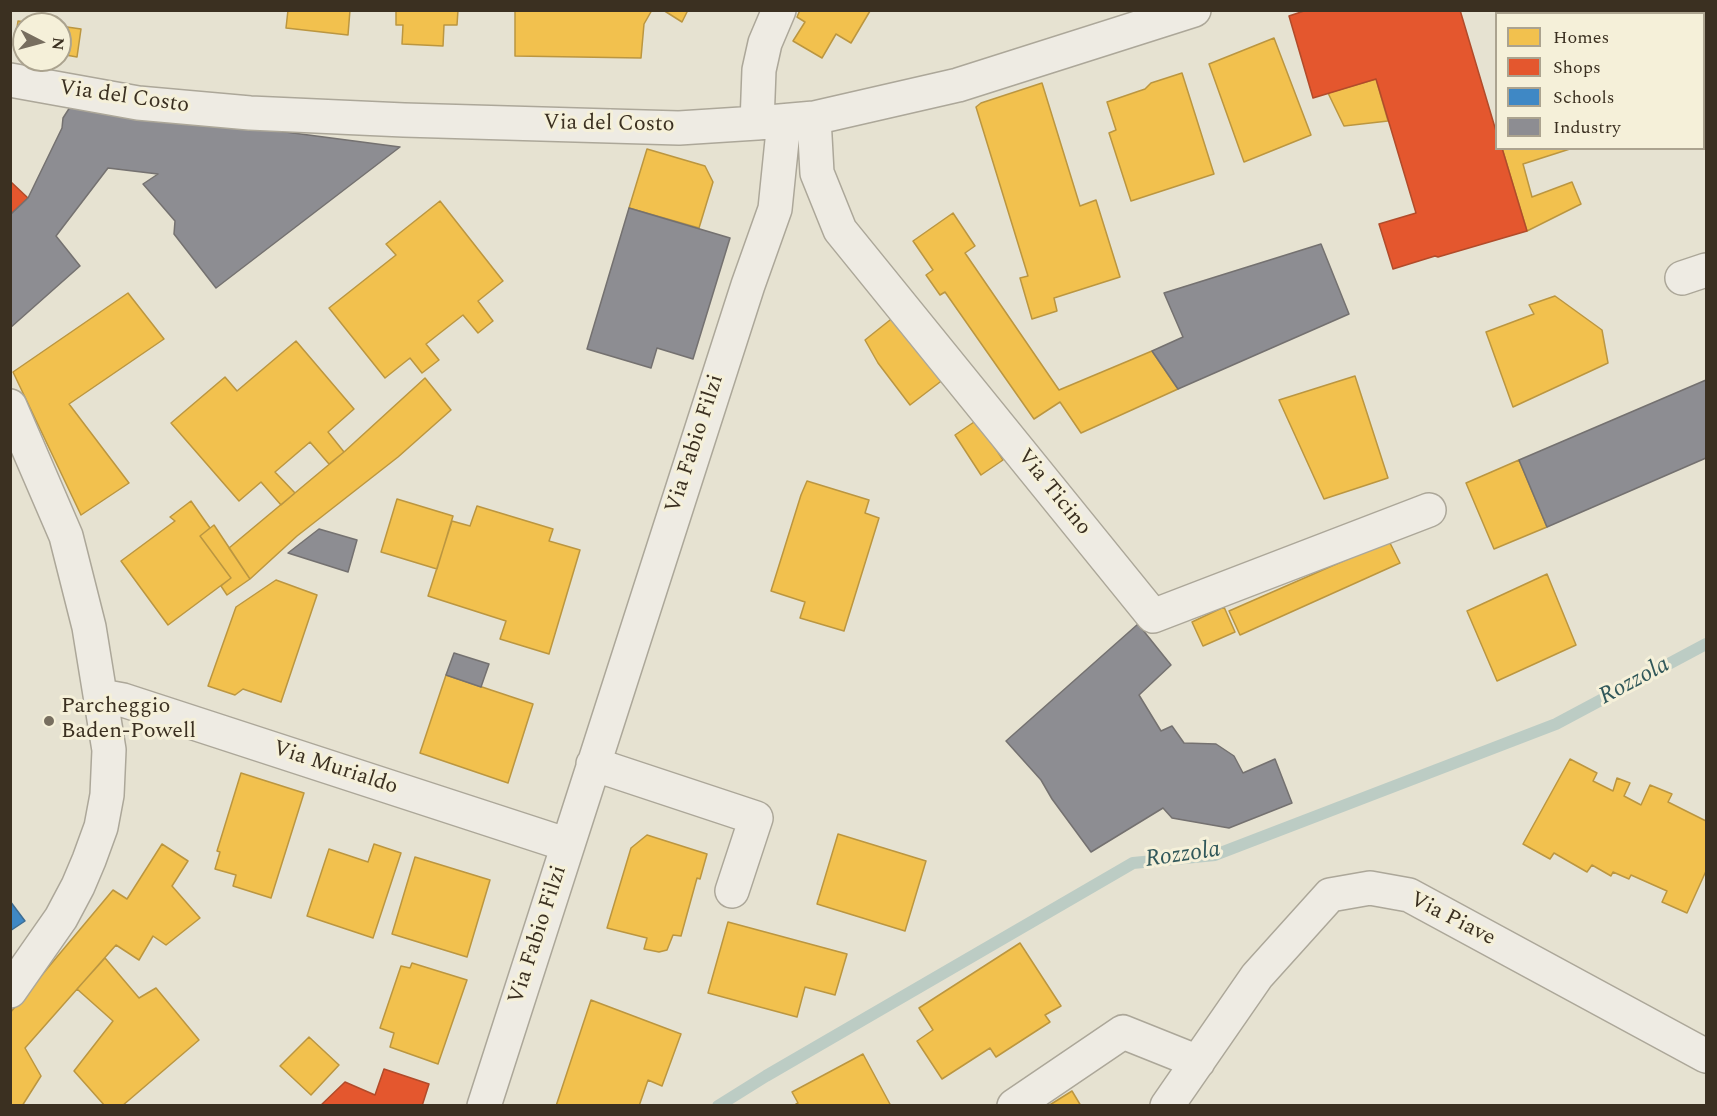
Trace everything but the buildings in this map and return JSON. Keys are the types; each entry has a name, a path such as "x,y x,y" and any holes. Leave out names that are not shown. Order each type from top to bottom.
{"street":[{"path":"779,10 765,43 759,70 785,120"},
{"name":"Via del Costo","path":"10,80 138,103 250,113 679,128 785,120 958,85 1194,10"},
{"name":"Via Ticino","path":"785,120 817,173 840,230 1153,616 1429,510"},
{"name":"Via Fabio Filzi","path":"484,1106 748,285 775,209 785,120"},
{"path":"10,406 66,536 89,627 110,750 107,795 101,827 78,886 61,918 10,991"},
{"name":"Via Murialdo","path":"101,696 123,700 568,845"},
{"path":"593,764 756,818 732,891"},
{"name":"Via Piave","path":"1167,1106 1257,976 1330,895 1370,888 1409,895 1707,1056"},
{"path":"1014,1106 1123,1032 1198,1062"}],"waterway":[{"name":"Rozzola","path":"718,1106 1133,863 1215,855 1556,724 1706,644"}],"place":[{"name":"Parcheggio Baden-Powell","path":"49,721"}]}
